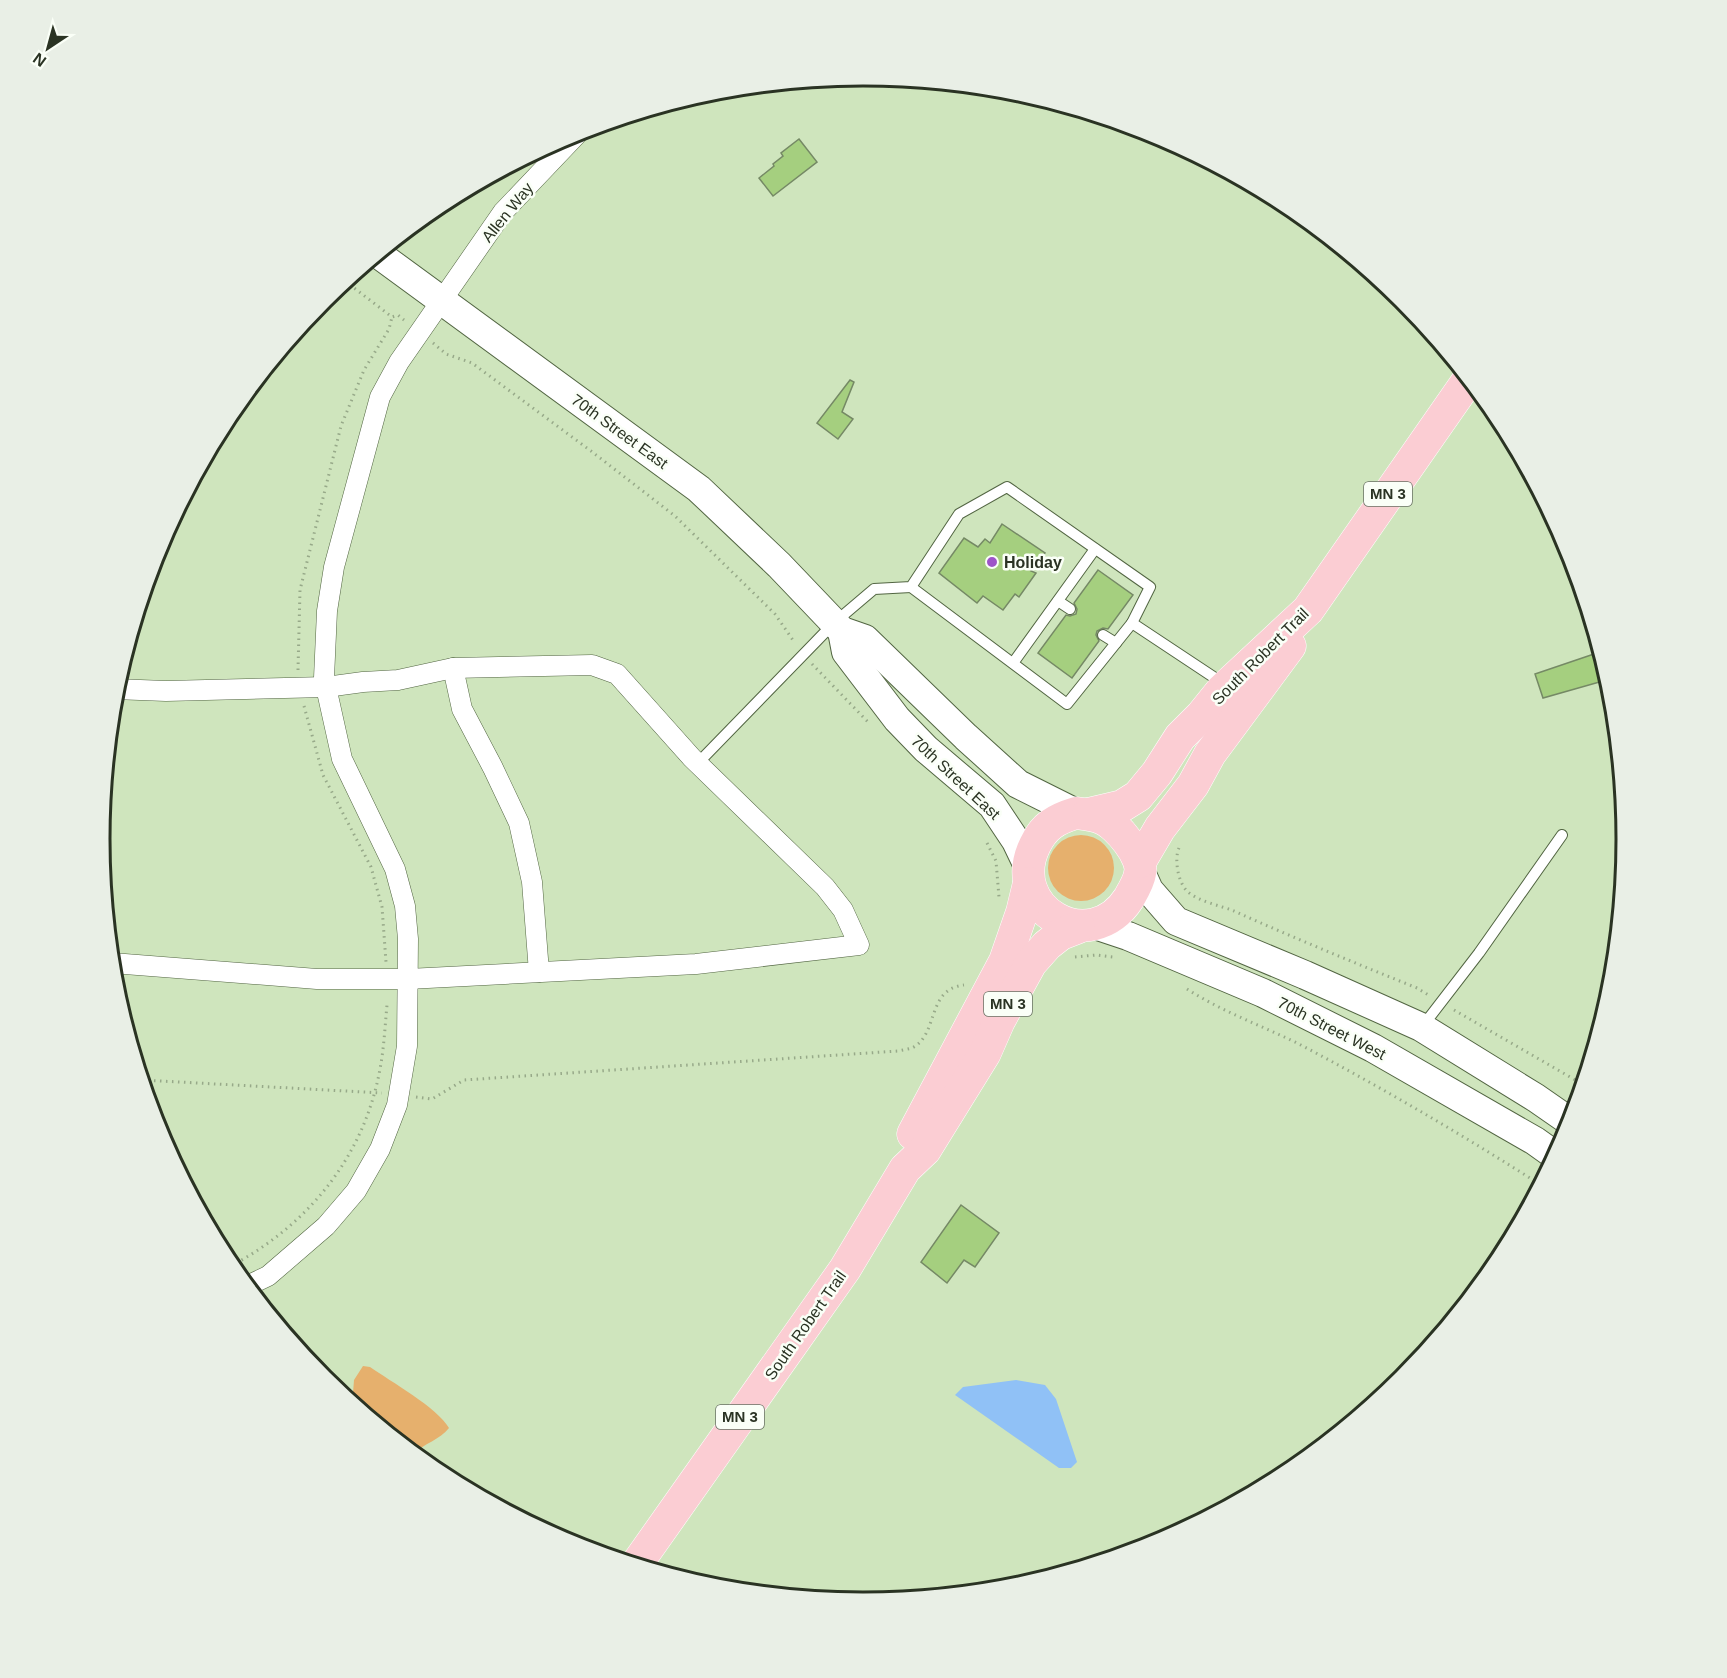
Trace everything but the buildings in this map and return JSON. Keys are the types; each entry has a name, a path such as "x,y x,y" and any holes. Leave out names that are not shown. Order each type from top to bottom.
{"main road":[{"name":"70th Street East","path":"384,258 699,489 779,565 838,627 865,639 1018,784 1082,814"},
{"name":"South Robert Trail","path":"1082,814 1122,806 1138,796 1157,773 1180,738 1237,695 1308,610 1465,385"},
{"name":"70th Street East","path":"838,627 846,652 897,719 926,749 992,806 1016,841 1028,874"},
{"path":"1237,695 1210,754 1193,784 1160,828 1140,867 1129,898 1122,907 1113,916 1087,926 1059,920 1040,906 1028,874 1030,856 1042,831 1055,820 1082,814 1104,819 1118,829 1140,867 1149,890 1176,921 1305,975 1421,1028 1564,1117"},
{"name":"South Robert Trail","path":"905,1169 910,1140 1005,961 1022,912 1028,874"},
{"name":"South Robert Trail","path":"640,1559 845,1269 905,1169 925,1150 985,1053 999,1021 1031,963 1047,945 1061,934 1087,926"},
{"name":"70th Street West","path":"1087,926 1128,936 1293,1008 1383,1054 1549,1151"}],"street":[{"name":"Allen Way","path":"255,1282 268,1276 326,1226 356,1191 380,1149 397,1105 407,1046 408,939 405,906 395,869 342,759 324,678 327,611 334,567 380,397 399,362 503,212 563,148"},
{"path":"120,964 317,979 408,979 696,964 859,945 843,910 825,887 698,763 616,674 592,664 453,668 398,680 326,687 124,690"},
{"path":"453,668 462,709 519,823 532,882 538,972"}],"lane":[{"path":"698,763 803,655 838,627 874,589 911,587 1066,704 1132,622 1150,587 1006,487 959,514 911,587"},
{"path":"1013,663 1095,549"},
{"path":"1058,601 1070,609"},
{"path":"1132,622 1237,695"},
{"path":"1103,635 1116,643"},
{"path":"1421,1028 1479,953 1562,835"}],"path":[{"path":"352,286 392,317"},
{"path":"392,317 398,315 446,354 472,363 675,516 775,614 803,655 872,726"},
{"path":"239,1261 257,1252 289,1228 323,1192 349,1157 367,1117 380,1069 387,1005 386,940 382,907 371,867 323,775 307,722 298,668 300,590 341,426 364,370 389,329 392,317"},
{"path":"985,837 996,861 1000,908"},
{"path":"1180,843 1177,852 1178,871 1186,890 1198,898 1228,908 1268,927"},
{"path":"1067,959 1088,955 1113,957"},
{"path":"150,1080 374,1092 432,1099 464,1080 898,1051 913,1047 922,1040 944,992 952,986 975,984"},
{"path":"1187,989 1203,1000 1296,1043 1440,1121 1534,1181"}],"shaded area":[{"path":"1075,835 1087,835 1105,844 1112,855 1114,868 1112,881 1105,892 1094,899 1075,901 1062,896 1053,887 1048,874 1048,862 1053,849 1062,840"},
{"path":"363,1366 370,1367 413,1395 435,1412 449,1428 441,1436 421,1448 353,1393 354,1380"}],"water":[{"path":"1016,1380 1045,1385 1056,1399 1077,1462 1071,1468 1059,1468 955,1395 963,1387"}],"place":[{"name":"Holiday","path":"992,562"}]}
